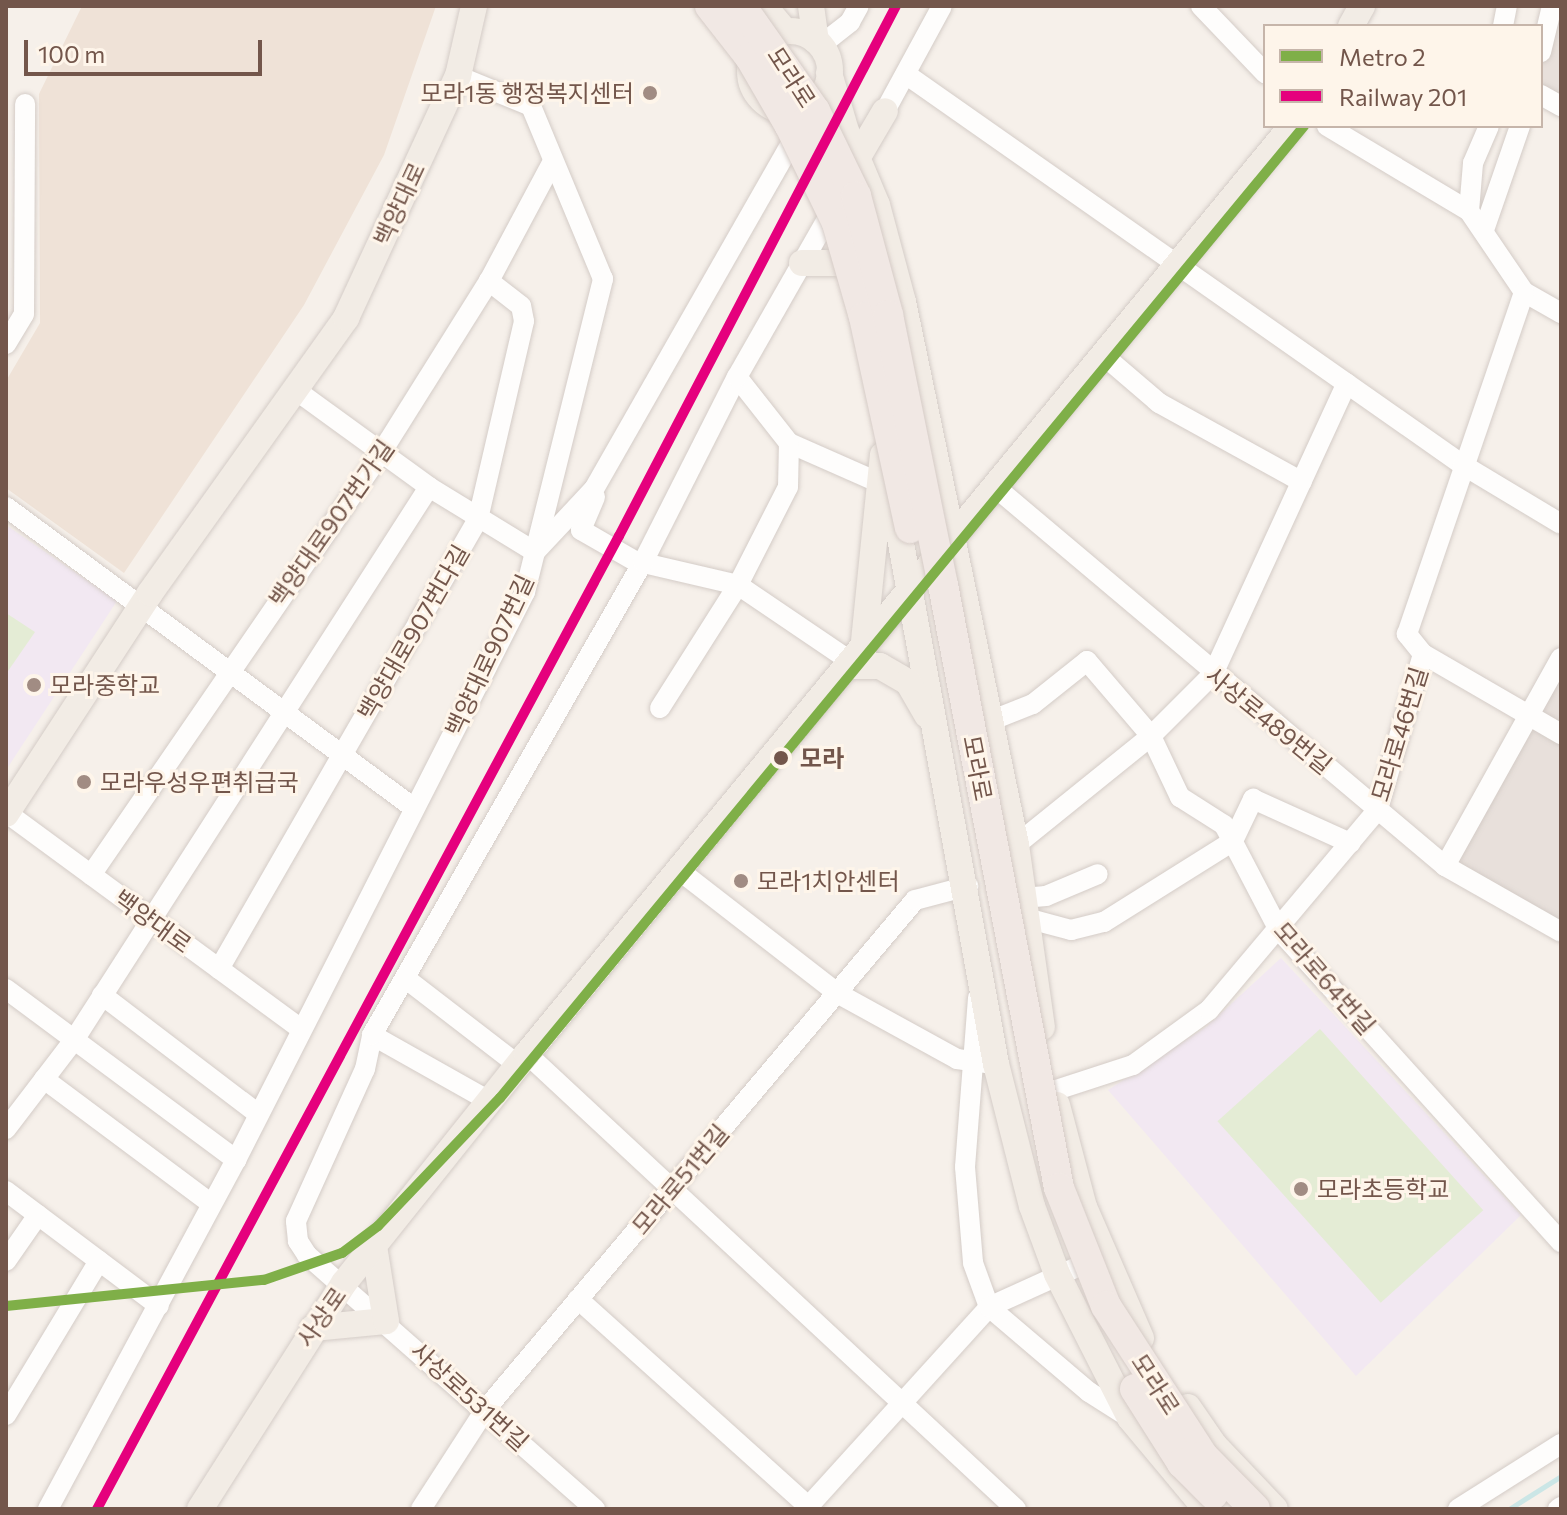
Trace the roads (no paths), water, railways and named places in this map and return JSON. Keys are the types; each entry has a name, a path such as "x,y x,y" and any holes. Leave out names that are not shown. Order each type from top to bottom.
{"highway":[{"name":"모라로","path":"708,6 750,57 817,173 864,317 926,599 1013,1065 1043,1197 1088,1314 1182,1463 1227,1509"},
{"name":"모라로","path":"741,6 815,111 856,196 888,315 1059,1188 1106,1306 1203,1456 1255,1509"}],"main road":[{"name":"백양대로","path":"6,813 143,604 346,318 458,76 474,6"},
{"name":"모라로","path":"708,6 750,67"},
{"name":"모라로","path":"764,6 785,31"},
{"name":"모라로","path":"811,6 818,43"},
{"path":"1352,24 1362,6"},
{"path":"785,31 818,43 829,73 815,102 785,110 756,93 750,67 762,43 785,31"},
{"name":"모라로","path":"829,73 843,122 894,265 1016,845 1053,1091 1103,1256 1155,1361 1214,1445 1275,1509"},
{"name":"모라로","path":"785,110 830,214 845,263 968,886 981,966 984,1062 1057,1274 1130,1418 1206,1509"},
{"path":"843,122 885,111"},
{"path":"858,157 885,111"},
{"name":"사상로","path":"200,1509 344,1283 522,1060 855,660 986,496 1290,128"},
{"path":"802,263 845,263"},
{"path":"883,455 882,484 871,534 855,660 880,666 908,682 935,729"},
{"path":"944,497 986,496"},
{"path":"313,1328 386,1321 374,1246"}],"street":[{"path":"818,43 850,22 859,6"},
{"path":"885,111 942,6"},
{"path":"1201,6 1263,71"},
{"path":"1543,44 1552,6"},
{"path":"907,75 1463,465 1561,524"},
{"name":"백양대로907번길","path":"48,1509 236,1160 300,1028 525,592 603,279 531,106 458,76"},
{"path":"1543,96 1561,106"},
{"path":"6,344 24,314 25,104"},
{"path":"1330,128 1469,211 1524,292 1561,313"},
{"path":"1469,211 1473,163 1488,128"},
{"path":"1484,230 1519,128"},
{"name":"모라로","path":"535,552 594,489 795,137"},
{"name":"백양대로907번가길","path":"91,875 381,453 489,281 553,161"},
{"name":"사상로531번길","path":"595,1509 344,1283 307,1255 298,1241 296,1221 365,1069 372,1035 643,562 737,377 830,214"},
{"name":"백양대로907번다길","path":"219,969 478,519 524,321 521,306 489,281"},
{"name":"모라로46번길","path":"1053,1091 1133,1065 1209,1010 1378,809 1423,654 1407,634 1524,292"},
{"path":"1103,355 1159,403 1302,482"},
{"path":"737,377 789,443 882,484"},
{"path":"1016,845 1151,736 1213,674 1347,383"},
{"path":"297,391 429,487 535,552"},
{"path":"660,708 738,585 788,487 789,443"},
{"path":"6,1129 74,1040 429,487"},
{"path":"594,489 596,505 581,530 643,562 738,585 855,660"},
{"name":"사상로489번길","path":"986,496 1213,674 1445,866 1561,932"},
{"path":"6,507 143,604 414,808"},
{"path":"1423,654 1561,734"},
{"path":"1445,866 1561,658"},
{"name":"모라로64번길","path":"990,721 1033,704 1087,661 1151,736 1180,797 1224,825 1279,930 1561,1242"},
{"path":"1024,908 1071,930 1104,922 1233,841 1253,799 1350,843"},
{"name":"백양대로","path":"6,813 300,1028"},
{"path":"680,871 837,993 957,1059 984,1062 965,1167 973,1263 989,1307 1089,1392 1130,1418"},
{"path":"1024,908 1098,874"},
{"name":"모라로51번길","path":"421,1509 485,1410 915,900 968,886"},
{"path":"405,978 522,1060 672,1189 1016,1509"},
{"path":"6,989 236,1160"},
{"path":"102,995 258,1114"},
{"path":"372,1035 489,1101"},
{"path":"44,1079 212,1204"},
{"path":"6,1191 159,1306"},
{"path":"6,1261 38,1215"},
{"path":"578,1299 808,1508 989,1307 1103,1256"},
{"path":"6,1415 99,1261"},
{"path":"1458,1509 1561,1444"}],"waterway":[{"path":"1509,1509 1561,1476"}],"metro line":[{"name":"2","path":"6,1306 264,1280 342,1253 378,1226 500,1098 1302,128"}],"rail line":[{"name":"201","path":"97,1509 619,536 896,6"}],"place":[{"name":"모라1동 행정복지센터","path":"650,93"},
{"name":"모라중학교","path":"34,685"},
{"name":"모라","path":"781,758"},
{"name":"모라우성우편취급국","path":"84,782"},
{"name":"모라1치안센터","path":"741,881"},
{"name":"모라초등학교","path":"1301,1189"}]}
